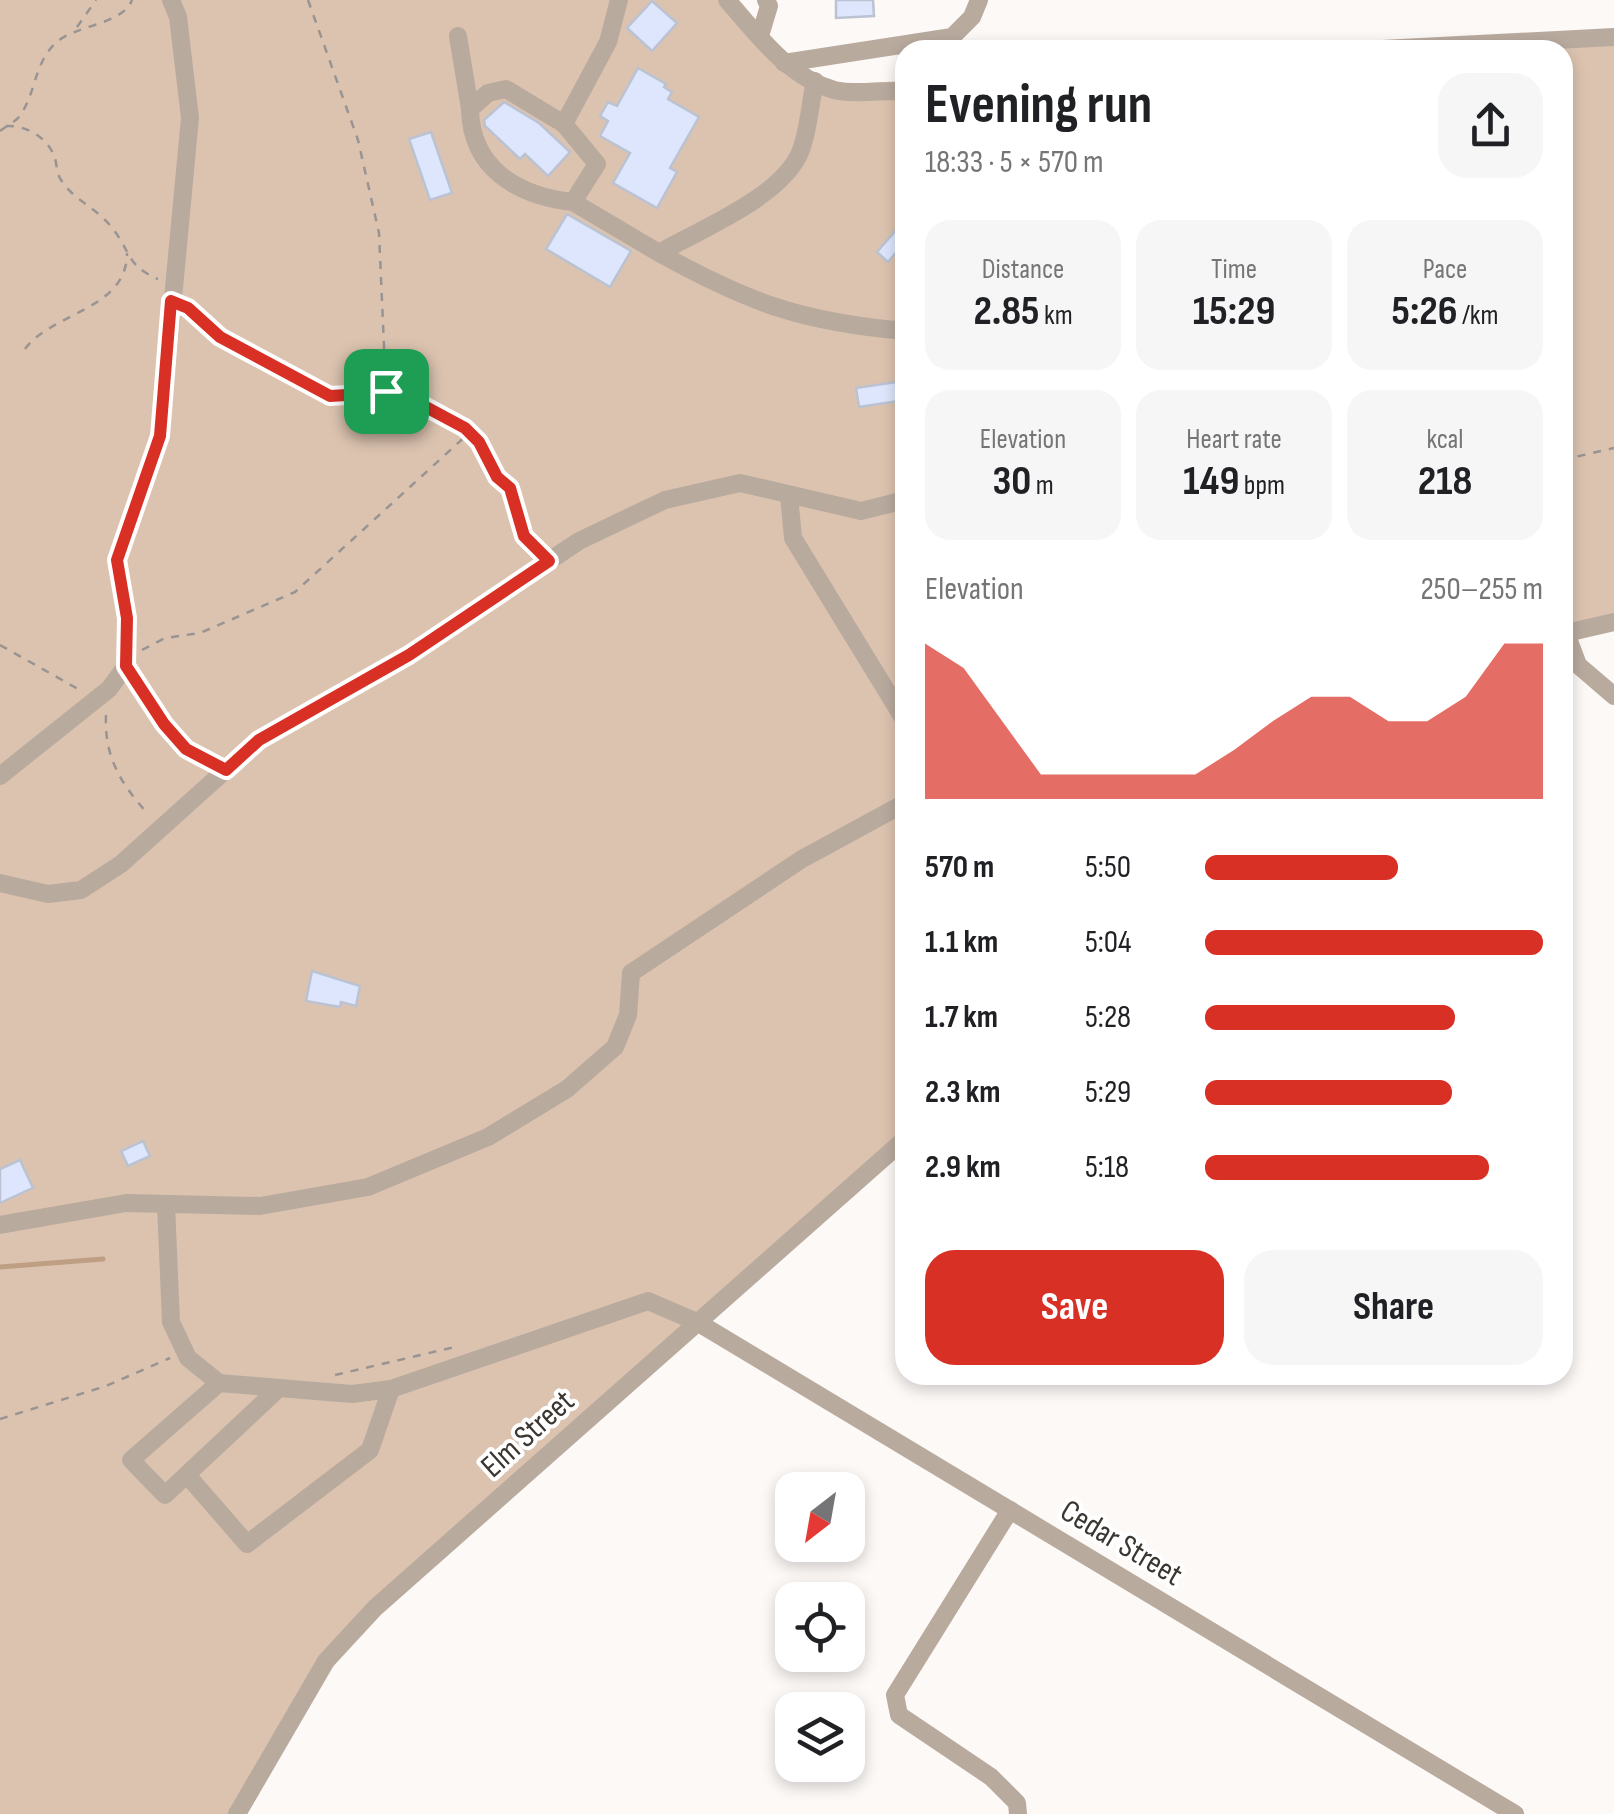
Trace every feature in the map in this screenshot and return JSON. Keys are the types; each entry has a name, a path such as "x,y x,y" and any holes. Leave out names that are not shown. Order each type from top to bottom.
{"street":[{"path":"0,776 103,694 126,660 127,618 117,560 160,436 190,118 178,17 171,0"},
{"path":"564,124 608,42 619,0"},
{"path":"727,0 784,63 815,82 837,91 895,90"},
{"path":"760,36 769,6 766,0"},
{"path":"933,40 952,37 972,17 979,0"},
{"path":"458,36 470,132 483,160 502,181 573,202 732,294 774,310 895,329"},
{"path":"1572,40 1614,38"},
{"path":"784,63 895,46"},
{"path":"659,253 774,188 790,170 806,132 815,82"},
{"path":"470,109 488,92 506,89 564,124 597,164 573,202"},
{"path":"0,883 48,894 81,890 122,864 259,740 409,655 579,541 665,500 740,483 861,511 895,502"},
{"path":"789,495 793,538 895,705"},
{"path":"1573,632 1614,622"},
{"path":"1573,654 1578,665 1614,696"},
{"path":"0,1225 126,1203 260,1206 368,1187 488,1137 567,1089 615,1048 628,1015 631,972 802,859 895,808"},
{"name":"Elm Street","path":"238,1814 326,1662 374,1608 895,1149"},
{"path":"166,1204 171,1322 185,1352 220,1383 130,1460 166,1496 277,1390"},
{"name":"Cedar Street","path":"220,1383 352,1394 391,1389 648,1301 697,1322 1515,1814"},
{"path":"187,1475 247,1544 370,1450 391,1389"},
{"path":"1010,1510 895,1695 894,1705 899,1715 991,1777 1017,1803 1018,1814"}],"path":[{"path":"0,131 18,118 40,60 76,28 96,0"},
{"path":"76,28 110,19 130,7 132,0"},
{"path":"308,0 358,140 379,233 386,391"},
{"path":"6,126 32,131 43,140 55,158 58,174 74,195 108,221 137,272 171,294 220,337 330,396 386,391 430,406 469,433 497,477 510,488 524,536 549,561"},
{"path":"25,350 36,334 104,300 127,266 127,252"},
{"path":"226,770 186,749 164,724 126,660 165,638 200,634 295,592 469,433"},
{"path":"1573,457 1614,448"},
{"path":"0,645 103,694 106,747 113,767 161,828"},
{"path":"323,1378 464,1345 487,1357"},
{"path":"0,1419 106,1386 185,1352"}],"shaded area":[{"path":"0,0 726,0 789,68 844,84 895,81 895,1146 341,1644 237,1814 0,1814"},
{"path":"1614,37 1614,620 1573,630 1573,40 1553,40"}],"building":[{"path":"836,0 873,0 874,16 836,18"},
{"path":"652,1 677,23 652,51 627,28"},
{"path":"638,68 666,84 664,87 672,92 668,99 699,117 670,168 677,172 657,208 613,183 630,153 600,136 608,121 600,116 608,102 617,106"},
{"path":"504,102 539,123 570,152 548,176 525,154 520,159 485,126 484,120"},
{"path":"431,132 452,193 430,200 409,139"},
{"path":"567,214 631,251 610,287 546,249"},
{"path":"895,231 895,254 888,262 877,252"},
{"path":"895,382 895,402 859,407 856,388"},
{"path":"312,971 360,986 356,1006 306,1001"},
{"path":"143,1141 150,1156 128,1166 121,1151"},
{"path":"20,1160 33,1188 0,1203 0,1169"}],"waterway":[{"path":"0,1267 103,1259"}],"route":[{"path":"171,301 188,308 220,337 330,396 344,398 386,391 430,406 479,442 497,477 510,488 524,536 549,561 409,655 259,740 226,770 186,749 164,724 126,666 127,618 117,560 160,436 171,301"}]}
